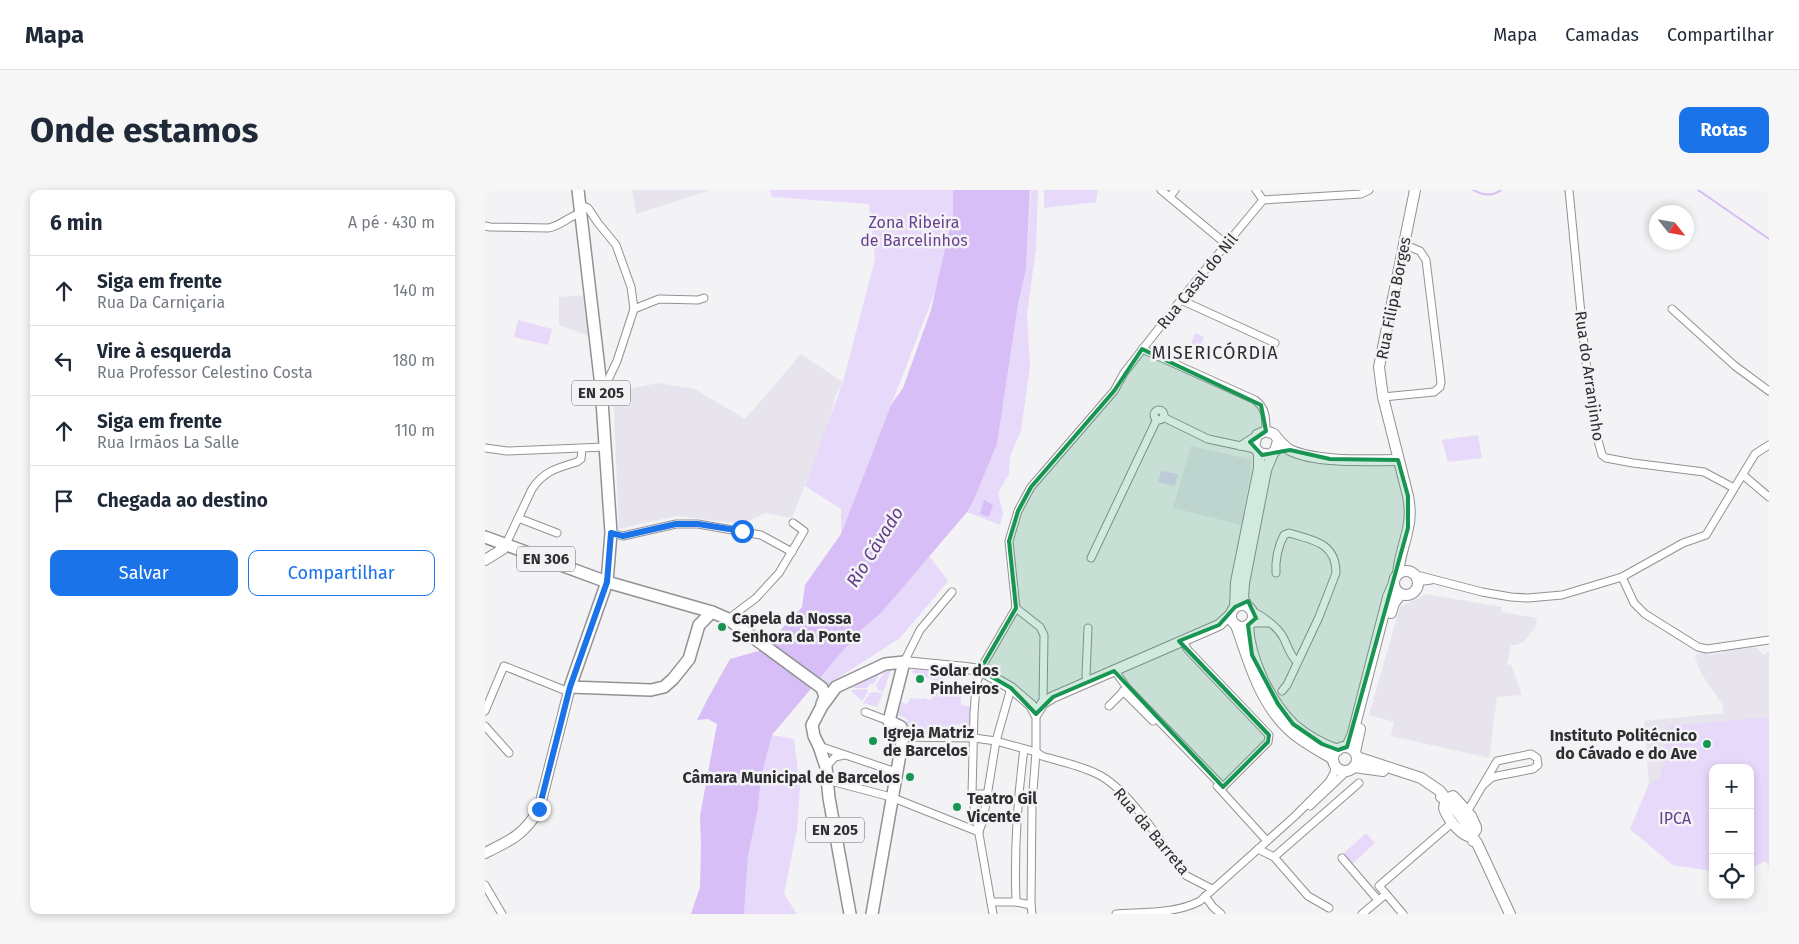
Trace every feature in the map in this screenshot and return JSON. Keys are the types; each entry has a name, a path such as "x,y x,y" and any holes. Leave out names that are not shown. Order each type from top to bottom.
{"main road":[{"name":"EN 205","path":"570,690 607,582 611,533 601,386 578,190"},
{"name":"Rua Filipa Borges","path":"1346,758 1408,528 1410,511 1408,496 1380,382 1380,356 1415,190"},
{"path":"1234,618 1242,627 1249,624 1253,618 1243,598 1244,583 1266,470 1275,448 1274,434 1262,433 1254,442 1259,468 1236,582 1234,618 1253,675 1272,709 1288,729 1346,758 1421,778 1440,791 1463,820 1477,843 1509,914"},
{"path":"1257,451 1266,455 1275,448 1329,459 1399,460"},
{"name":"EN 306","path":"485,537 607,582"},
{"path":"485,560 503,549 506,544"},
{"path":"1401,552 1404,564 1414,576 1416,589 1407,594 1401,594 1396,589 1396,578 1404,572 1414,576"},
{"path":"607,582 729,618 821,688"},
{"name":"Rua Filipa Borges","path":"1346,758 1394,602 1401,594"},
{"path":"903,737 901,727 889,721 904,662 980,670 1011,688 1031,705 1036,714 1043,703 1053,697 1234,618 1241,605 1249,608"},
{"path":"485,853 520,834 532,822 539,809 570,690 651,690 664,687 673,679 689,658 699,624 711,612"},
{"path":"1249,624 1249,639 1253,655 1269,690 1278,704 1293,724 1310,737 1346,758"},
{"name":"EN 205","path":"822,706 825,697 821,688 836,687 885,664 904,662"},
{"name":"EN 205","path":"836,687 822,706 812,725 814,736 826,767 850,914"},
{"name":"EN 205","path":"872,914 903,737"},
{"path":"1453,796 1467,812 1476,827 1474,833 1468,836 1462,834 1444,811 1446,799 1453,796"},
{"path":"1471,835 1475,850 1502,914"}],"street":[{"path":"1161,190 1226,244"},
{"path":"1169,197 1175,190"},
{"path":"1257,190 1263,200 1361,194 1369,190"},
{"name":"Rua do Arranjinho","path":"1569,190 1585,355 1596,433 1602,455 1606,458 1633,463 1703,472 1734,488"},
{"name":"Rua Casal do Nil","path":"1016,608 1009,541 1018,511 1031,487 1115,391 1124,373 1142,349 1263,200"},
{"path":"485,226 553,227 562,223 580,209 588,208 616,245 631,287 634,309 617,361 607,382 601,386"},
{"path":"1383,397 1434,392 1440,388 1441,382 1426,260 1420,251 1403,244"},
{"path":"634,309 659,299 698,300 704,298"},
{"path":"1181,300 1275,343"},
{"path":"1672,309 1701,333 1735,366 1769,391"},
{"path":"1142,349 1255,400 1261,405 1265,413 1262,433 1240,446"},
{"path":"1091,558 1160,418 1208,439 1257,451"},
{"path":"1414,576 1482,592 1527,598 1563,595 1622,577 1683,543 1706,535 1755,454 1769,445"},
{"path":"485,448 507,451 605,448"},
{"path":"506,544 537,480 545,473 577,462 581,459 581,449"},
{"path":"1743,475 1769,497"},
{"path":"517,518 557,533"},
{"path":"729,618 756,598 779,574 804,531 793,523"},
{"path":"611,533 623,536 676,524 698,524 761,534 792,552"},
{"path":"1276,574 1275,563 1282,539 1284,535 1289,533 1317,541 1325,546 1334,560 1336,573 1319,617 1287,685 1282,691"},
{"path":"1622,577 1635,603 1645,614 1698,647 1707,649 1769,640"},
{"path":"904,662 920,630 951,592"},
{"path":"993,914 979,832 975,820 972,794 976,686 980,670 1016,608 1040,627 1044,635 1043,703"},
{"path":"1249,608 1277,630 1282,636 1290,654 1297,662"},
{"path":"1249,624 1268,623"},
{"path":"1087,683 1088,628"},
{"path":"1125,690 1223,787 1268,742 1269,735 1188,650 1182,640"},
{"path":"485,711 504,666 570,690"},
{"path":"1115,671 1125,690 1223,792 1267,841"},
{"path":"979,832 983,821 996,741 1011,688"},
{"path":"1109,706 1125,690"},
{"path":"865,712 889,721"},
{"path":"1032,914 1032,804 1036,752 1036,714"},
{"path":"485,726 509,753"},
{"name":"Rua da Barreta","path":"903,737 974,738 996,741 1036,752 1042,756 1099,775 1108,780 1134,807 1181,871 1212,889"},
{"path":"819,746 896,772"},
{"path":"1016,902 1016,812 1024,749"},
{"path":"826,767 835,757 844,754"},
{"path":"1467,812 1497,760 1531,754 1537,758 1538,765 1533,769 1497,776 1491,778 1483,785"},
{"name":"Rua Filipa Borges","path":"1116,914 1180,909 1191,906 1205,896 1295,816 1329,782 1346,758"},
{"name":"Rua Filipa Borges","path":"1295,816 1311,806 1346,758"},
{"path":"827,780 891,797 979,832"},
{"path":"1274,857 1359,783"},
{"path":"972,794 988,794"},
{"path":"1403,914 1379,886 1453,822"},
{"path":"1257,849 1274,857 1308,896 1329,908"},
{"path":"1342,858 1378,900"},
{"path":"485,885 502,914"},
{"path":"1362,914 1386,894"},
{"path":"1205,896 1213,908 1221,914"},
{"path":"991,902 1016,902 1031,905"}],"highlighted area":[{"path":"1142,349 1261,405 1266,431 1250,442 1262,455 1290,450 1330,459 1398,460 1408,496 1408,528 1347,747 1338,750 1322,744 1293,724 1278,704 1252,655 1248,625 1256,618 1248,601 1235,607 1219,625 1179,641 1269,735 1268,742 1223,787 1114,671 1053,697 1036,714 1011,688 980,670 1016,608 1009,541 1018,511 1031,487 1114,391"}],"shaded area":[{"path":"632,190 711,190 636,214"},
{"path":"587,295 592,337 559,325 559,297"},
{"path":"801,354 843,382 835,397 827,429 792,518 765,513 743,524 676,516 619,529 613,392 658,383 695,389 745,419"},
{"path":"1191,446 1252,460 1242,525 1173,508"},
{"path":"1426,594 1502,607 1501,612 1537,618 1535,628 1524,641 1517,645 1511,645 1507,666 1511,664 1522,695 1497,697 1489,758 1391,736 1394,722 1369,715 1400,607"},
{"name":"IPCA","path":"1750,645 1750,647 1757,648 1763,655 1769,651 1769,866 1765,861 1754,867 1754,764 1709,764 1709,870 1673,865 1630,829 1649,784 1644,721 1723,713 1722,704 1701,673 1695,658 1696,654 1705,652 1709,655 1722,653 1725,649"}],"green space":[{"name":"Zona Ribeira de Barcelinhos","path":"770,190 963,190 966,212 841,534 841,509 805,486 843,382 875,259 869,204 772,197"},
{"path":"1031,190 1038,190 1036,249 1027,314 1030,366 1021,431 1010,456 1009,474 998,493 1003,513 1000,525 967,512 997,444 1018,305 1026,269"},
{"path":"1044,190 1098,190 1096,202 1044,208"},
{"path":"518,320 552,329 548,345 514,337"},
{"path":"1195,333 1204,337 1199,350 1190,346"},
{"path":"1478,435 1482,458 1448,462 1442,440"},
{"path":"1161,471 1178,474 1175,486 1158,482"},
{"path":"929,556 948,581 900,638 827,685 817,681 846,647 857,640 861,630 881,613"},
{"path":"915,669 943,674 944,690 961,695 961,705 972,707 972,724 954,725 952,736 906,736 907,719 898,715 902,702 907,704 911,698 931,700 937,681 911,672"},
{"path":"891,670 883,692 878,690 876,685 885,671"},
{"path":"880,673 874,684 870,684 867,688 851,688"},
{"path":"867,689 868,692 862,701 850,690"},
{"path":"870,693 883,694 877,707 863,703"},
{"name":"IPCA","path":"1769,717 1769,866 1765,861 1754,867 1754,764 1709,764 1709,870 1673,865 1630,829 1649,784 1659,779 1665,757 1664,731 1670,726"},
{"path":"772,735 794,739 800,787 797,830 784,894 797,914 744,914 748,856 758,809 761,777"},
{"path":"1366,833 1375,843 1351,865 1342,855"}],"water":[{"name":"Rio Cávado","path":"953,190 1030,190 1026,269 1018,305 997,444 967,512 881,613 861,630 857,640 846,647 772,735 761,777 758,809 748,856 744,914 691,914 700,887 700,816 717,724 708,719 697,720 730,659 762,650 802,607 805,585 841,534 891,405 903,388 931,310 953,214"},
{"path":"984,500 993,505 989,517 980,514"}],"waterway":[{"path":"1473,190 1487,194 1494,194 1501,190"},
{"path":"1698,190 1769,239"}],"place":[{"name":"Capela da Nossa Senhora da Ponte","path":"722,627"},
{"name":"Solar dos Pinheiros","path":"920,679"},
{"name":"Igreja Matriz de Barcelos","path":"873,741"},
{"name":"Instituto Politécnico do Cávado e do Ave","path":"1707,744"},
{"name":"Câmara Municipal de Barcelos","path":"910,777"},
{"name":"Teatro Gil Vicente","path":"957,807"}],"district":[{"name":"MISERICÓRDIA","path":"1215,353"}],"route":[{"path":"539,809 570,687 607,582 611,533 623,536 676,524 698,524 742,531"}]}
